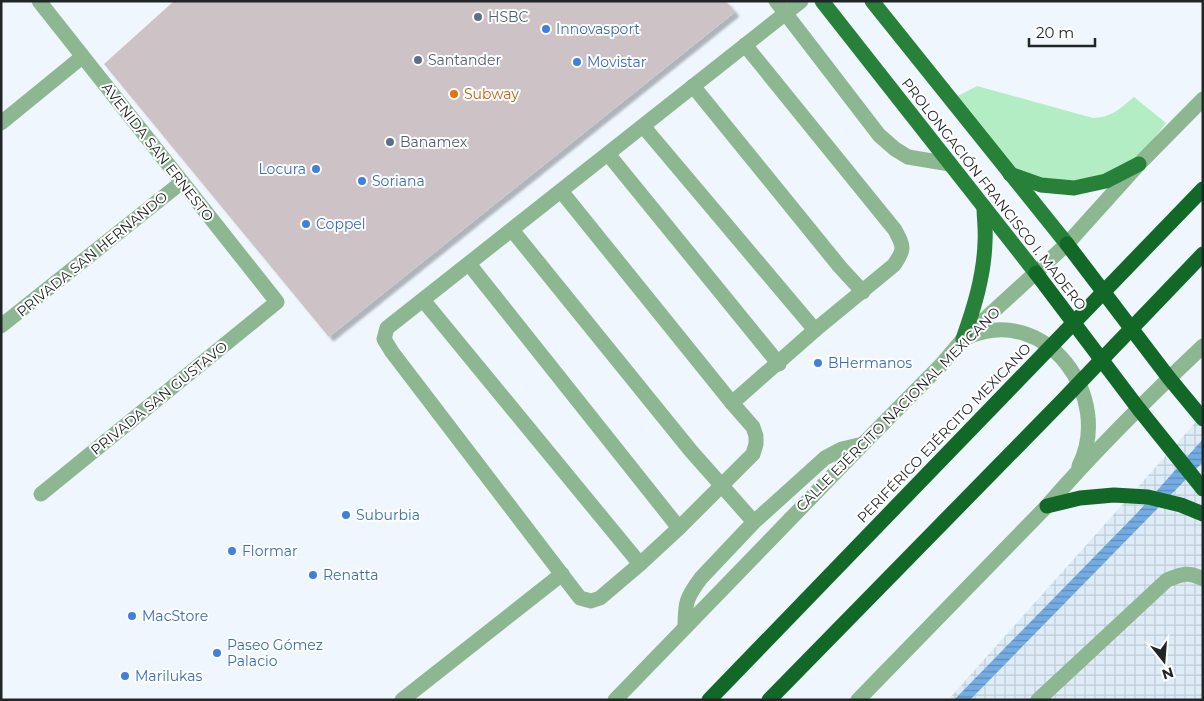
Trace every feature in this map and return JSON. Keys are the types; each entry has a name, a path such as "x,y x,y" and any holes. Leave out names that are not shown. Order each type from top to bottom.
{"highway":[{"name":"PERIFÉRICO EJÉRCITO MEXICANO","path":"708,700 1203,189"},
{"name":"PROLONGACIÓN FRANCISCO I. MADERO","path":"1066,244 1168,378 1203,419"},
{"path":"769,700 1203,254"},
{"name":"PROLONGACIÓN FRANCISCO I. MADERO","path":"1036,273 1138,408 1203,488"},
{"path":"1048,506 1080,498 1114,495 1148,497 1181,505 1203,514"}],"main road":[{"name":"PROLONGACIÓN FRANCISCO I. MADERO","path":"822,1 1036,273"},
{"name":"PROLONGACIÓN FRANCISCO I. MADERO","path":"872,1 1066,244"},
{"path":"1010,174 1041,186 1074,188 1106,180 1139,164"},
{"path":"963,340 974,308 982,274 985,241 984,207"}],"street":[{"name":"AVENIDA SAN ERNESTO","path":"39,1 277,302"},
{"path":"561,191 753,427 756,436 753,454 722,486 640,564 600,598 590,601 580,598 392,352 384,339 387,328 745,45 781,7 801,1"},
{"path":"781,7 879,135 908,158 950,164"},
{"path":"732,403 894,265 901,254 902,244 895,230 745,45"},
{"path":"1,123 82,57"},
{"path":"693,86 840,267 863,292"},
{"name":"CALLE EJÉRCITO NACIONAL MEXICANO","path":"615,700 941,365 963,340 1066,244 1139,164 1203,99"},
{"path":"643,126 816,330"},
{"path":"608,154 779,364"},
{"name":"PRIVADA SAN HERNANDO","path":"1,326 182,182"},
{"path":"512,230 691,450 754,522"},
{"path":"469,264 679,528"},
{"path":"424,300 640,564"},
{"name":"PRIVADA SAN GUSTAVO","path":"41,494 277,302"},
{"path":"963,340 978,333 1010,330 1026,334 1041,341 1067,363 1083,393 1087,410 1087,444 1082,460 1074,474"},
{"path":"858,700 1048,506 1074,474 1138,408 1203,346"},
{"path":"685,627 686,601 693,588 754,522 825,458 842,449 863,444"},
{"path":"402,700 562,574"},
{"path":"1038,700 1167,580 1180,574 1196,575 1203,579"}],"shaded area":[{"path":"1203,414 1203,700 948,700"}],"green space":[{"path":"977,86 1093,118 1111,114 1134,97 1166,123 1136,162 1103,178 1054,184 1012,170 954,98"}],"water":[{"path":"1203,439 1203,462 970,700 954,700 1137,513"}],"building":[{"name":"Soriana","path":"174,1 726,1 735,12 329,337 104,64"}],"place":[{"name":"HSBC","path":"478,17"},
{"name":"Innovasport","path":"546,29"},
{"name":"Santander","path":"418,60"},
{"name":"Movistar","path":"577,62"},
{"name":"Subway","path":"454,94"},
{"name":"Banamex","path":"390,142"},
{"name":"Locura","path":"316,169"},
{"name":"Soriana","path":"362,181"},
{"name":"Coppel","path":"306,224"},
{"name":"BHermanos","path":"818,363"},
{"name":"Suburbia","path":"346,515"},
{"name":"Flormar","path":"232,551"},
{"name":"Renatta","path":"313,575"},
{"name":"MacStore","path":"132,616"},
{"name":"Paseo Gómez Palacio","path":"217,653"},
{"name":"Marilukas","path":"125,676"}]}
